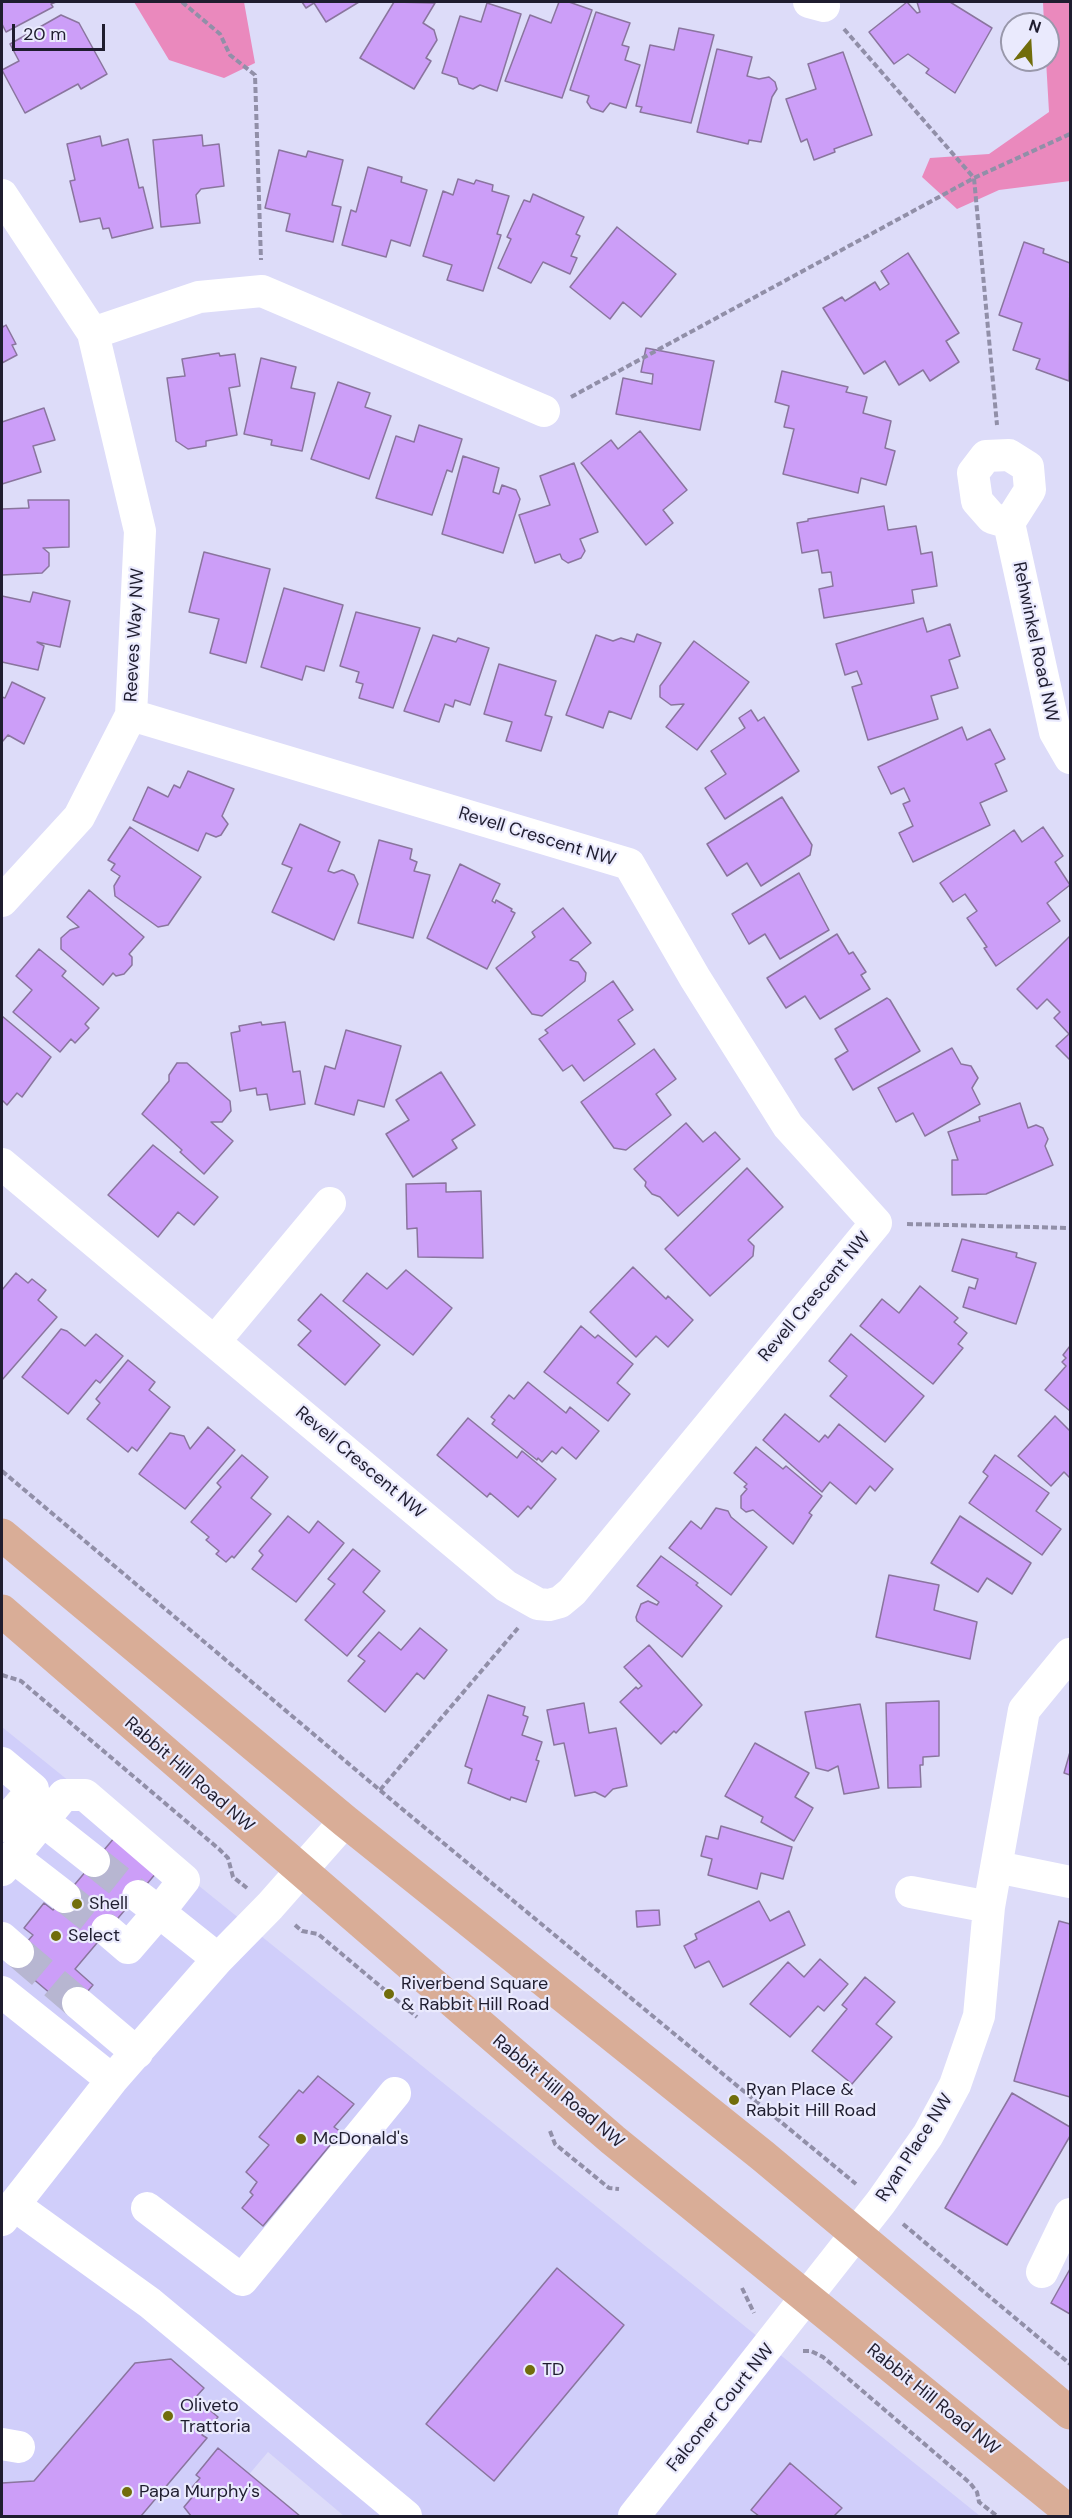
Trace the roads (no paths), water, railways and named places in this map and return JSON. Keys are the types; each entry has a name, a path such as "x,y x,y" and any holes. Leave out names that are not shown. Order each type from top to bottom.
{"main road":[{"path":"2,1535 345,1821 763,2156 1071,2413"},
{"name":"Rabbit Hill Road NW","path":"2,1613 614,2140 1071,2512"}],"street":[{"name":"Reeves Way NW","path":"2,195 93,333 140,531 131,715 79,818 2,901"},
{"path":"93,333 199,297 262,291 544,411"},
{"path":"1009,454 1028,467 1030,490 1009,523 992,518 976,501 973,473 986,456 1009,454"},
{"name":"Rehwinkel Road NW","path":"1009,523 1055,732 1071,758"},
{"name":"Revell Crescent NW","path":"2,1164 506,1586 538,1604 560,1602 572,1593 876,1223 788,1126 695,978 629,864 131,715"},
{"path":"215,1341 330,1203"},
{"name":"Ryan Place NW","path":"808,2298 881,2202 928,2135 955,2085 980,2016 989,1906 1024,1710 1071,1654"},
{"path":"2,1763 94,1861"},
{"path":"2,1826 64,1795 85,1796 184,1880 148,1904 128,1948 107,1930"},
{"path":"43,1805 7,1863 64,1897"},
{"path":"345,1821 299,1870 270,1906 218,1959 112,2080 8,2212 150,2303 406,2517"},
{"path":"997,1867 1071,1882"},
{"path":"911,1892 989,1906"},
{"path":"148,1904 218,1959"},
{"path":"2,1992 112,2080"},
{"path":"78,2003 137,2053"},
{"path":"147,2208 242,2280 395,2093"},
{"path":"1042,2272 1071,2214"},
{"name":"Falconer Court NW","path":"634,2517 808,2298"}],"tunnel":[{"path":"94,1861 138,1896"},
{"path":"65,1897 107,1930"},
{"path":"18,1952 78,2003"}],"place":[{"name":"Shell","path":"77,1904"},
{"name":"Select","path":"56,1936"},
{"name":"Riverbend Square & Rabbit Hill Road","path":"389,1994"},
{"name":"Ryan Place & Rabbit Hill Road","path":"734,2100"},
{"name":"McDonald's","path":"301,2139"},
{"name":"TD","path":"530,2370"},
{"name":"Oliveto Trattoria","path":"168,2416"},
{"name":"Papa Murphy's","path":"127,2492"}]}
